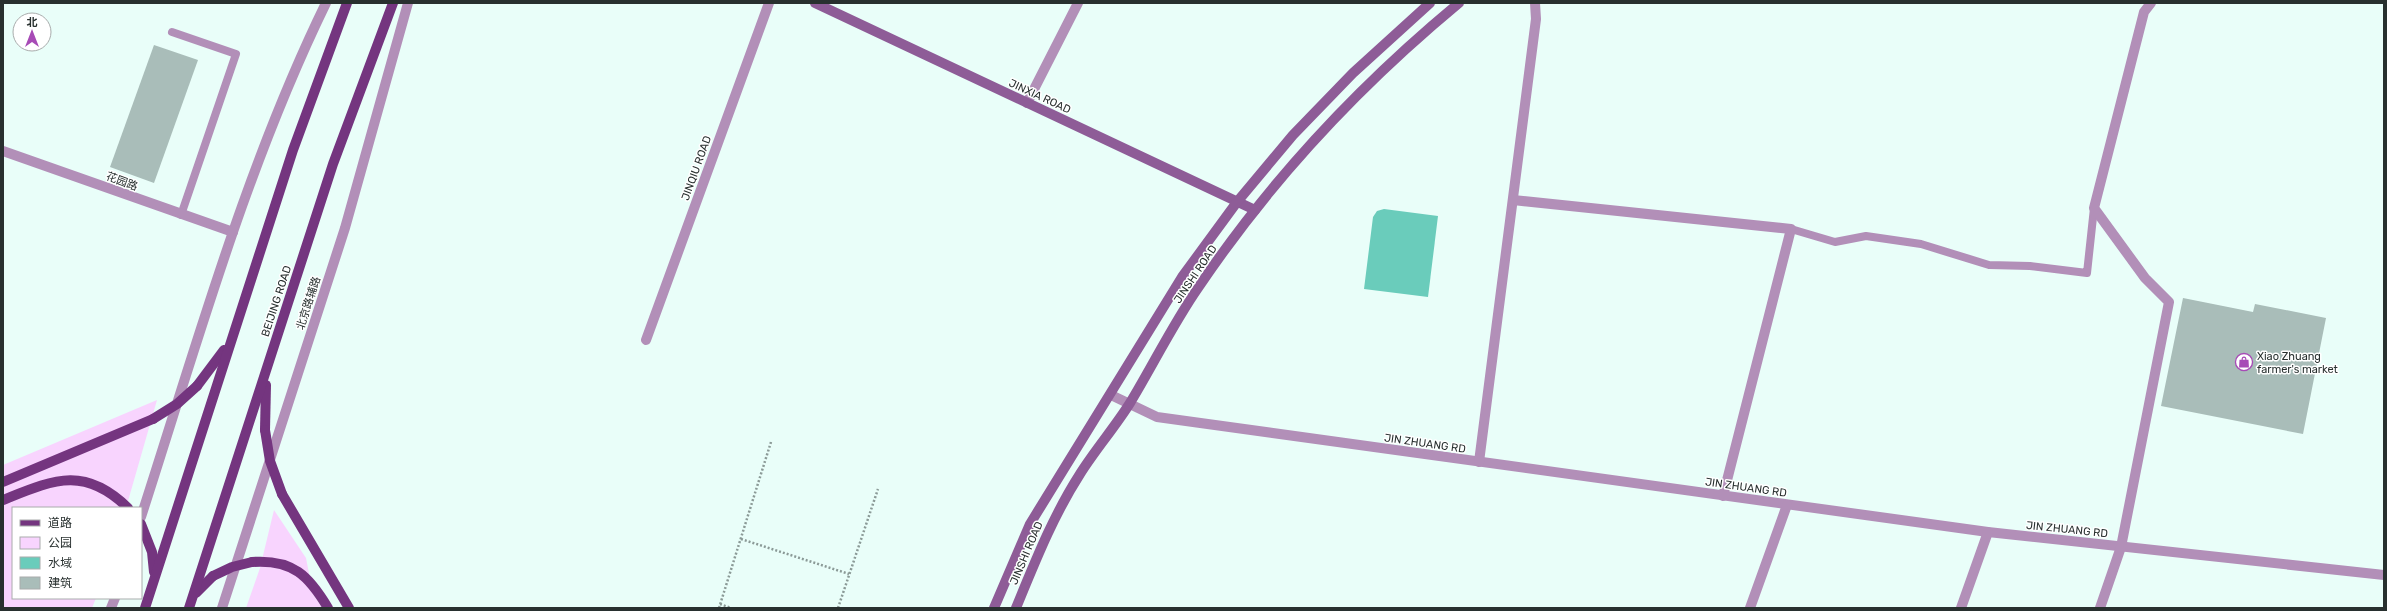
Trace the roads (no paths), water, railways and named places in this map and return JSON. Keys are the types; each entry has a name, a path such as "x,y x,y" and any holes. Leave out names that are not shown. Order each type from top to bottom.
{"main road":[{"path":"145,608 293,150 347,3"},
{"name":"BEIJING ROAD","path":"190,606 335,156 393,3"},
{"path":"3,482 153,419 177,404 198,386 225,348 246,294"},
{"path":"286,307 268,374 264,402 265,430 270,461 282,494 349,608"},
{"path":"3,500 44,484 66,479 100,487 127,507"},
{"path":"142,526 149,540 154,565 150,591"},
{"path":"190,606 199,589 214,576 232,567 252,562 274,562 294,568 311,582 328,608"}],"street":[{"path":"142,514 234,232 280,105 326,3"},
{"name":"北京路辅路","path":"222,608 341,240 408,3"},
{"name":"JINQIU ROAD","path":"646,340 769,3"},
{"name":"JINXIA ROAD","path":"815,3 1255,210"},
{"path":"1027,103 1078,3"},
{"name":"JINSHI ROAD","path":"994,608 1030,524 1111,395 1182,277 1238,202 1293,135 1353,73 1430,3"},
{"name":"JINSHI ROAD","path":"1016,608 1046,535 1079,475 1129,404 1197,288 1255,210 1307,148 1367,86 1460,3"},
{"path":"1479,462 1536,19 1535,3"},
{"path":"2100,608 2121,547 2169,302 2145,278 2094,208 2144,12 2151,3"},
{"name":"花园路","path":"3,151 181,215 234,232"},
{"path":"1513,200 1791,229 1723,496"},
{"name":"JIN ZHUANG RD","path":"1111,395 1157,417 1988,532 2384,575"},
{"path":"1750,608 1788,505"},
{"path":"1961,608 1988,532"}],"lane":[{"path":"172,32 236,54 181,215"},
{"path":"1791,229 1836,242 1866,236 1921,244 1989,265 2030,266 2087,274 2094,208"}],"water":[{"path":"1384,209 1438,216 1428,297 1364,289 1373,217 1377,211"}],"place":[{"name":"Xiao Zhuang farmer's market","path":"2244,362"}]}
